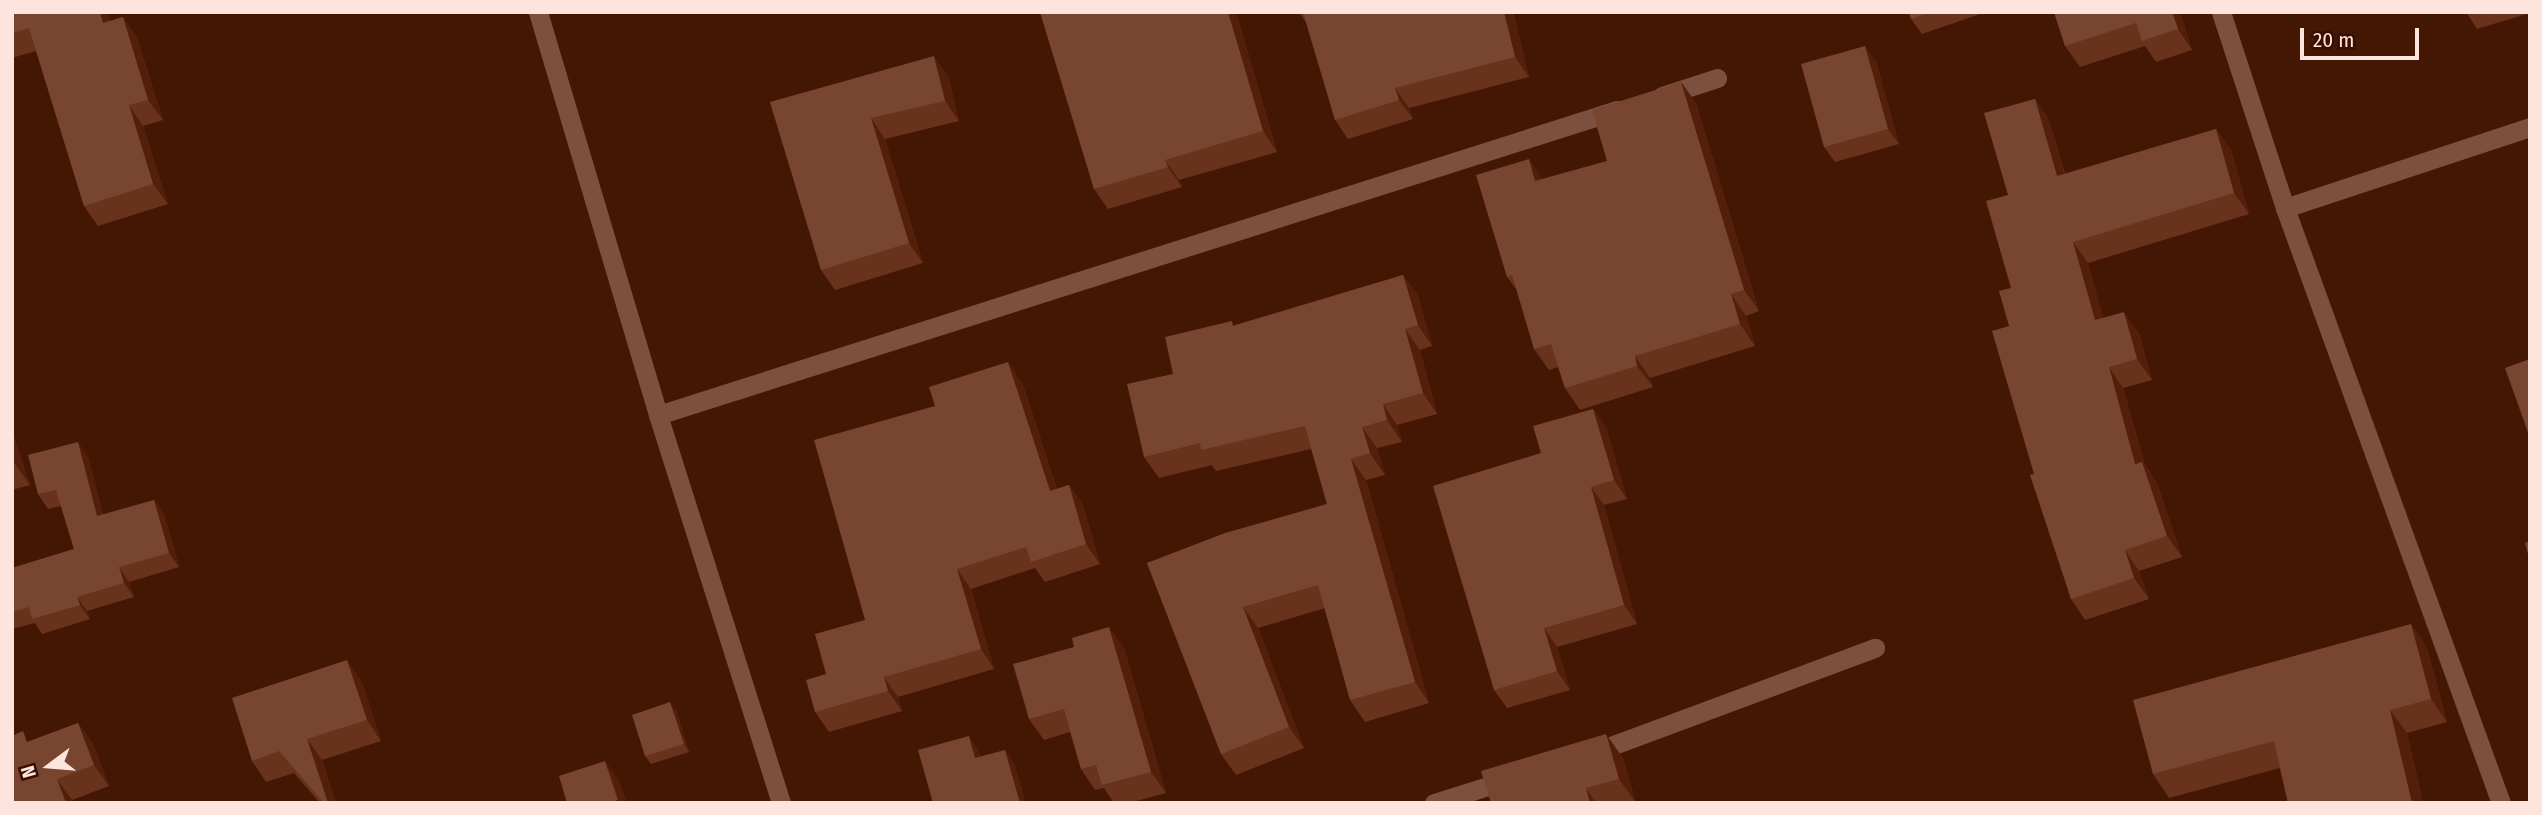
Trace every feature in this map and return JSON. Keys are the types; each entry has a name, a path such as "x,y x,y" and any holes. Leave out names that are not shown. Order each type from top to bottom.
{"street":[{"path":"538,12 657,415 780,803"},
{"path":"2221,12 2285,208 2501,803"},
{"path":"657,415 1717,78"},
{"path":"2285,208 2530,127"},
{"path":"1578,757 1875,648"},
{"path":"1434,803 1526,774"}],"building":[{"path":"12,12 100,12 103,23 123,17 148,100 129,105 153,184 84,206 29,28 12,33"},
{"path":"1040,12 1228,12 1263,131 1165,160 1168,167 1094,189"},
{"path":"1303,12 1504,12 1515,57 1395,88 1399,100 1335,120"},
{"path":"1909,12 1931,12 1911,19"},
{"path":"2054,12 2172,12 2178,29 2142,41 2136,23 2065,46"},
{"path":"1865,46 1888,129 1824,147 1801,64"},
{"path":"934,56 945,101 871,118 909,243 821,270 770,102"},
{"path":"1681,82 1744,290 1731,294 1740,324 1635,356 1637,366 1565,388 1551,344 1534,349 1512,275 1507,277 1476,175 1529,159 1535,181 1607,161 1592,110"},
{"path":"2035,99 2057,176 2216,129 2234,193 2073,242 2095,320 2124,312 2137,359 2109,367 2135,464 2142,462 2167,536 2125,550 2134,578 2071,599 2030,475 2034,474 1992,331 2009,326 1999,291 2011,288 1986,201 2008,195 1984,113"},
{"path":"1403,275 1418,325 1405,329 1423,393 1383,404 1387,420 1362,427 1370,453 1351,459 1415,682 1350,700 1318,585 1243,607 1289,727 1221,754 1147,563 1225,533 1327,504 1305,426 1201,450 1200,443 1144,457 1127,384 1173,374 1165,337 1232,321 1233,326"},
{"path":"2530,359 2530,438 2505,368"},
{"path":"1008,362 1050,491 1069,485 1086,544 1031,562 1026,547 957,569 981,649 884,677 888,691 815,712 806,680 826,674 815,634 865,620 814,440 935,406 929,387"},
{"path":"1593,409 1614,480 1591,487 1624,605 1544,628 1557,671 1494,690 1433,486 1541,453 1533,426"},
{"path":"78,442 97,516 154,500 169,553 119,567 124,583 77,597 80,605 32,619 29,607 12,612 12,568 74,549 56,490 38,494 28,455"},
{"path":"2530,541 2530,561 2525,543"},
{"path":"2411,624 2431,699 2390,710 2412,803 2288,803 2274,741 2153,774 2133,700"},
{"path":"1109,627 1151,772 1102,785 1096,765 1081,769 1064,709 1029,719 1013,664 1074,647 1072,638"},
{"path":"347,660 367,720 307,739 328,803 324,803 279,751 252,761 232,698"},
{"path":"670,702 684,744 645,756 632,715"},
{"path":"78,723 94,765 57,779 66,803 12,803 12,736 23,731 27,742"},
{"path":"1606,734 1619,779 1586,788 1590,803 1491,803 1481,771"},
{"path":"969,736 975,758 1005,750 1020,803 933,803 918,750"},
{"path":"605,761 618,800 610,803 567,803 559,776"}]}
